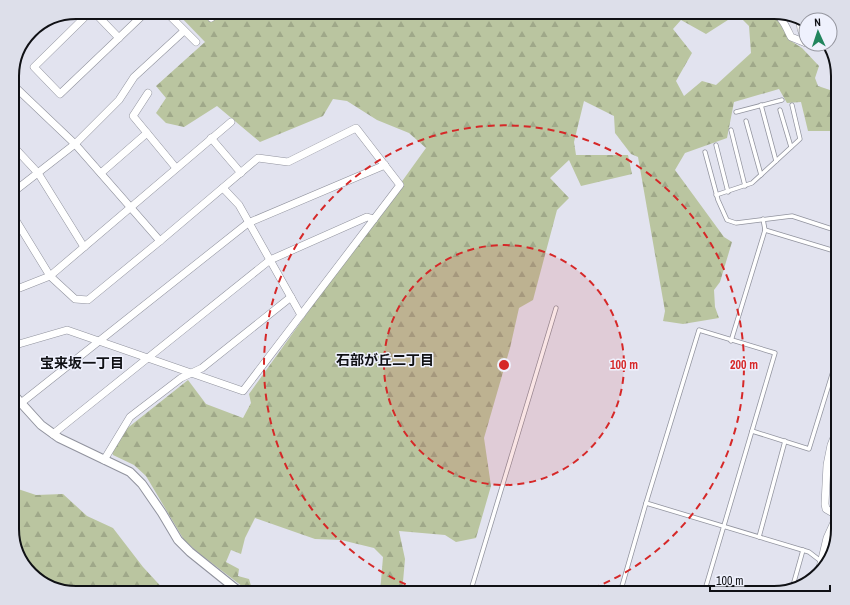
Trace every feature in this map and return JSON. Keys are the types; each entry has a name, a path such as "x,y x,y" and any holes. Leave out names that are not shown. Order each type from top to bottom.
{"main road":[{"path":"826,553 828,538 831,532"}],"street":[{"path":"83,19 34,67 60,94 139,19"},
{"path":"101,19 119,38"},
{"path":"173,19 196,42"},
{"path":"781,20 791,37 798,40"},
{"path":"19,188 75,144 119,100 134,77 184,30"},
{"path":"19,91 75,144 160,241"},
{"path":"148,93 132,116 176,168"},
{"path":"19,288 50,276 231,122"},
{"path":"19,225 50,276 75,299 88,300 258,158 288,162 356,128 400,185 243,391 100,340 67,330 19,344"},
{"path":"101,173 147,133"},
{"path":"211,138 241,173"},
{"path":"19,153 38,173 84,247"},
{"path":"232,586 190,552 178,540 150,495 130,472 59,438 41,425 21,403 248,223 385,165"},
{"path":"223,188 239,205 301,315"},
{"path":"53,434 270,260 367,217 374,219"},
{"path":"104,460 130,417 181,378 202,368 291,297"},
{"path":"831,445 827,465 825,504 826,509 831,512"}],"lane":[{"path":"736,112 782,100"},
{"path":"716,195 752,183 800,139 792,105"},
{"path":"761,106 776,161"},
{"path":"780,110 791,147"},
{"path":"746,121 761,175"},
{"path":"731,130 745,186"},
{"path":"716,145 728,192"},
{"path":"705,152 716,195 727,220 736,223 792,216 831,229"},
{"path":"731,341 764,230 763,219"},
{"path":"764,230 831,250"},
{"path":"472,586 556,308"},
{"path":"622,586 699,330 731,341 775,353 706,586"},
{"path":"752,431 809,449 831,378"},
{"path":"759,537 785,442"},
{"path":"646,504 803,550 809,552 821,561"},
{"path":"794,583 803,550"}],"green space":[{"path":"183,19 729,19 706,34 681,20 673,29 692,53 676,81 684,96 702,81 716,85 751,53 749,26 742,19 774,19 779,20 791,41 798,45 798,52 806,52 819,66 815,78 818,86 831,90 831,131 808,131 801,102 787,103 779,89 734,102 727,138 685,153 675,170 724,237 732,242 720,282 714,290 715,307 719,318 683,324 663,321 665,311 638,157 631,154 615,133 614,116 584,101 574,142 576,155 628,155 632,174 581,186 569,160 550,178 569,198 557,210 533,300 519,308 510,348 484,438 491,486 476,538 456,542 445,535 399,531 405,559 403,586 381,586 383,557 374,548 341,540 315,539 255,518 245,538 241,554 231,550 226,562 239,569 238,576 249,579 251,586 242,586 184,540 146,476 134,465 113,455 112,452 125,430 188,380 206,404 243,418 251,403 249,394 426,148 409,133 377,120 347,101 333,99 323,116 260,142 217,106 184,127 166,123 156,113 166,98 156,86 205,42"},
{"path":"19,489 36,495 63,494 87,516 113,528 143,567 161,586 76,586 57,583 47,578 31,564 21,544 19,533"}],"district":[{"name":"石部が丘二丁目","path":"385,360"},
{"name":"宝来坂一丁目","path":"82,363"}]}
